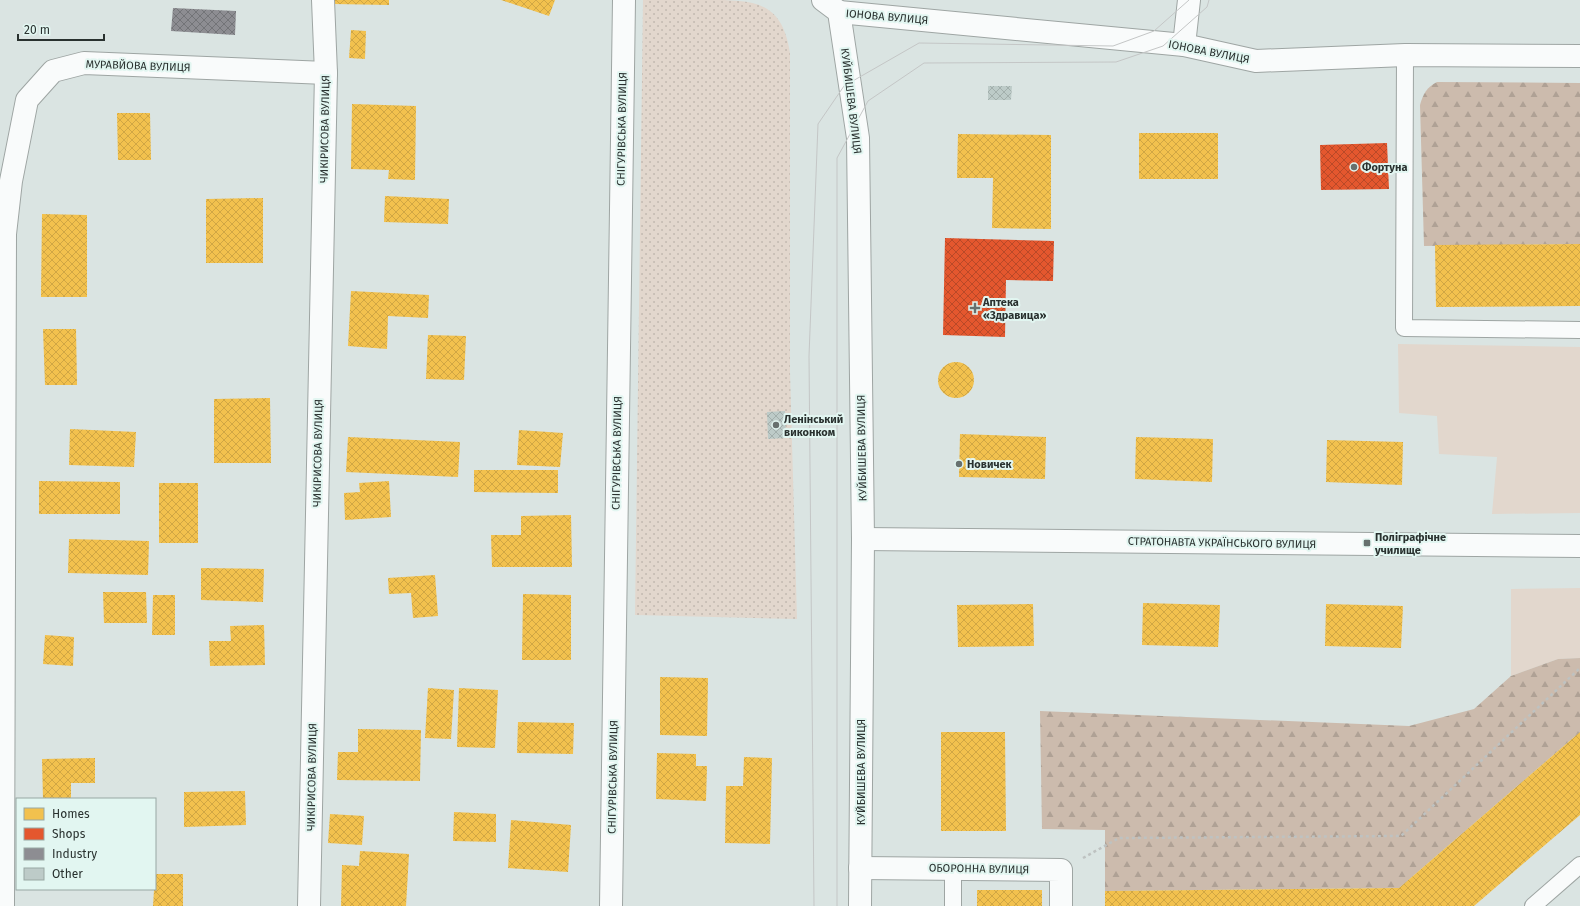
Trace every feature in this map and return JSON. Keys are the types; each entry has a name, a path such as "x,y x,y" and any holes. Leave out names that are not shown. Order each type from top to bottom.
{"street":[{"name":"ЧИКІРИСОВА ВУЛИЦЯ","path":"309,906 326,73 323,0"},
{"name":"СНІГУРІВСЬКА ВУЛИЦЯ","path":"611,906 624,0"},
{"path":"1184,46 1190,0"},
{"name":"ІОНОВА ВУЛИЦЯ","path":"831,6 1184,46 1256,62 1405,55 1580,56"},
{"name":"КУЙБИШЕВА ВУЛИЦЯ","path":"831,6 858,138 863,539 860,906"},
{"name":"МУРАВЙОВА ВУЛИЦЯ","path":"3,906 2,521 5,234 11,181 27,100 53,71 84,63 326,73"},
{"name":"СТРАТОНАВТА УКРАЇНСЬКОГО ВУЛИЦЯ","path":"863,539 1580,546"},
{"name":"ОБОРОННА ВУЛИЦЯ","path":"860,868 1061,870"},
{"path":"1061,870 1061,906"}],"lane":[{"path":"1405,55 1404,328 1580,330"},
{"path":"1533,906 1580,865"},
{"path":"953,868 953,906"}],"path":[{"path":"1061,870 1119,838 1401,836 1580,668"}],"shaded area":[{"path":"643,0 723,0 751,3 763,7 772,13 780,22 786,36 790,53 790,372 797,619 635,615"},
{"path":"1398,344 1580,347 1580,513 1492,514 1497,457 1439,454 1437,416 1399,413"},
{"path":"1580,588 1580,658 1558,659 1511,676 1511,589"}],"green space":[{"path":"1437,82 1580,83 1580,244 1424,246 1420,105 1426,91"},
{"path":"1580,658 1580,732 1399,888 1105,891 1105,830 1042,829 1040,711 1409,726 1474,709 1511,676 1558,659"}],"building: Homes":[{"path":"334,0 389,0 389,5 334,4"},
{"path":"501,0 555,0 549,16"},
{"path":"351,30 366,31 365,59 349,58"},
{"path":"352,104 416,106 415,180 388,179 389,170 351,169"},
{"path":"117,113 150,113 151,160 118,160"},
{"path":"1139,133 1218,133 1218,179 1139,179"},
{"path":"958,134 1051,135 1051,229 992,228 993,178 957,178"},
{"path":"385,196 449,199 448,224 384,222"},
{"path":"263,198 263,263 206,263 206,199"},
{"path":"42,214 87,215 87,297 41,297"},
{"path":"1580,244 1580,306 1436,307 1435,245"},
{"path":"351,291 429,295 428,318 388,316 387,349 348,346"},
{"path":"43,329 76,329 77,385 45,385"},
{"path":"428,335 466,336 464,380 426,379"},
{"path":"960,362 969,367 973,373 973,387 969,393 960,398 952,398 943,393 939,387 938,376 943,367 949,363"},
{"path":"270,398 271,463 214,463 214,399"},
{"path":"70,429 136,432 134,467 69,465"},
{"path":"519,430 563,433 560,467 517,465"},
{"path":"960,434 1046,437 1045,479 959,477"},
{"path":"348,437 460,442 458,477 346,472"},
{"path":"1136,437 1213,439 1212,482 1135,479"},
{"path":"1327,440 1403,442 1402,485 1326,482"},
{"path":"474,470 558,470 558,493 474,492"},
{"path":"39,481 120,482 120,514 39,514"},
{"path":"389,481 391,517 345,520 344,493 360,492 359,483"},
{"path":"159,483 198,483 198,543 159,543"},
{"path":"571,515 572,567 492,567 491,535 521,535 521,516"},
{"path":"69,539 149,541 148,575 68,573"},
{"path":"201,568 264,569 263,602 201,600"},
{"path":"435,575 438,616 413,618 411,593 389,594 388,578"},
{"path":"103,592 146,592 147,623 104,623"},
{"path":"523,594 571,595 571,660 522,660"},
{"path":"153,595 175,595 175,635 152,635"},
{"path":"1143,603 1220,605 1218,647 1142,645"},
{"path":"1033,604 1034,646 958,647 957,605"},
{"path":"1326,604 1403,606 1401,648 1325,646"},
{"path":"264,625 265,665 210,666 209,641 231,641 230,626"},
{"path":"45,635 74,637 73,666 43,664"},
{"path":"660,677 708,678 707,736 660,735"},
{"path":"428,688 454,690 451,739 425,738"},
{"path":"459,688 498,690 495,748 457,747"},
{"path":"518,722 574,723 573,754 517,753"},
{"path":"358,729 421,730 420,781 337,780 338,752 358,752"},
{"path":"941,732 1005,732 1006,831 941,831"},
{"path":"1580,732 1580,815 1474,906 1105,906 1105,891 1399,888"},
{"path":"657,753 696,754 696,766 707,766 706,801 656,799"},
{"path":"744,757 772,758 770,844 725,843 726,786 743,786"},
{"path":"95,758 95,783 71,783 71,798 43,798 42,759"},
{"path":"245,791 246,825 184,827 184,792"},
{"path":"454,812 496,814 496,842 453,841"},
{"path":"330,814 364,816 362,845 328,843"},
{"path":"511,820 571,825 568,872 508,868"},
{"path":"360,851 409,854 406,906 341,906 342,865 359,866"},
{"path":"156,874 183,874 183,906 153,906 154,890 156,890"},
{"path":"977,890 1042,890 1042,906 977,906"}],"building: Shops":[{"name":"Фортуна","path":"1387,143 1389,189 1321,190 1320,145"},
{"name":"Аптека «Здравица»","path":"945,238 1054,241 1053,281 1006,280 1005,337 943,335"}],"building: Industry":[{"path":"173,8 236,11 235,35 171,31"}],"building: Other":[{"path":"988,86 1012,86 1011,100 988,100"},
{"name":"Ленінський виконком","path":"785,411 786,438 768,439 767,412"}],"tram line":[{"path":"814,906 809,356 818,124 844,86 919,43 1113,46 1154,31 1189,0"},
{"path":"837,906 837,158 868,101 924,63 1116,62 1163,46 1207,7 1209,0"}],"place":[{"name":"Фортуна","path":"1354,167"},
{"name":"Аптека «Здравица»","path":"975,308"},
{"name":"Ленінський виконком","path":"776,425"},
{"name":"Новичек","path":"959,464"},
{"name":"Поліграфічне училище","path":"1367,543"}]}
